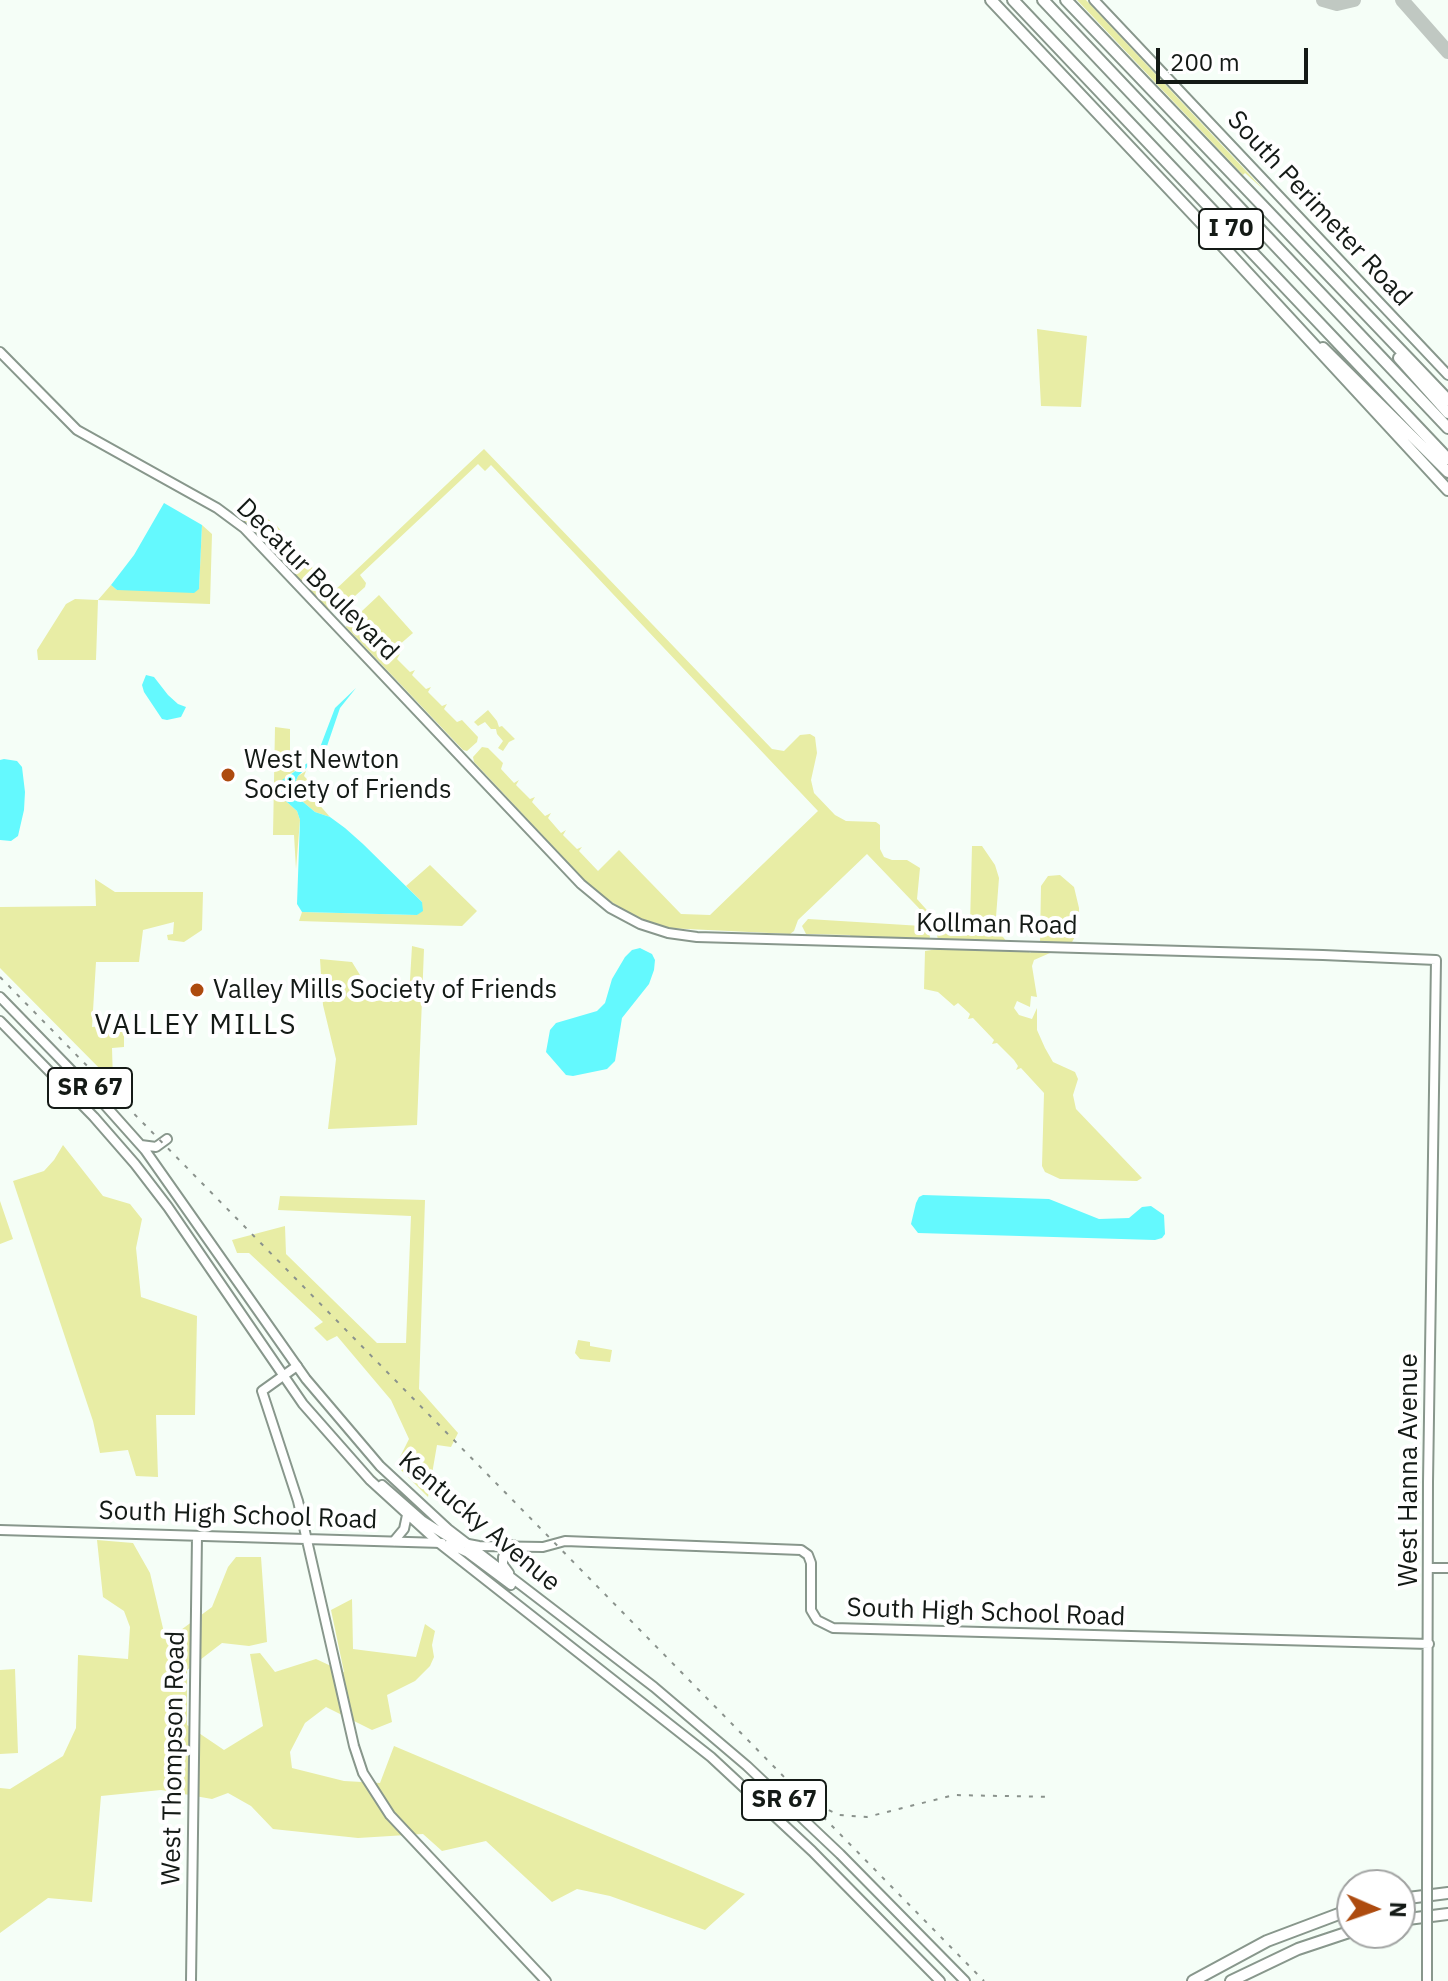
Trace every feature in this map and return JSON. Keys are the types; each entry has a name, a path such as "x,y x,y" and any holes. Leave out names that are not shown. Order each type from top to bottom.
{"highway":[{"path":"991,0 1292,320 1448,472"},
{"name":"I 70","path":"1013,0 1448,459"},
{"name":"I 70","path":"1043,0 1448,428"},
{"path":"1066,0 1335,284 1448,413"},
{"path":"1335,284 1448,400"},
{"path":"1292,320 1327,362 1448,490"},
{"path":"1416,1897 1448,1893"},
{"path":"1416,1918 1448,1914"},
{"path":"1193,1981 1267,1941 1336,1915"},
{"path":"1231,1981 1298,1949 1336,1936"}],"street":[{"name":"South Perimeter Road","path":"1094,0 1448,375"},
{"name":"Decatur Boulevard","path":"0,352 77,430 220,509 244,528 575,877"},
{"name":"Kollman Road","path":"575,877 596,898 627,918 657,931 692,937 1436,960"},
{"name":"West Hanna Avenue","path":"1427,1981 1428,1568 1436,960"},
{"name":"Kentucky Avenue","path":"0,997 141,1145 187,1206 297,1366 343,1426 380,1466 466,1543 654,1687 756,1774 965,1981"},
{"name":"Kentucky Avenue","path":"0,1021 94,1117 135,1164 168,1207 282,1376 359,1469 407,1515 711,1757 812,1851 940,1981"},
{"path":"141,1145 156,1147 167,1139"},
{"path":"297,1366 262,1391 293,1486 354,1746 367,1781 392,1818 546,1981"},
{"path":"359,1469 368,1472 432,1528 466,1543"},
{"path":"394,1541 404,1529 407,1515"},
{"name":"South High School Road","path":"0,1530 442,1543 508,1541 512,1545 549,1547 565,1541 798,1550 808,1555 811,1563 811,1610 817,1620 833,1628 1429,1644"},
{"name":"West Thompson Road","path":"191,1981 197,1536"},
{"path":"442,1543 469,1553 523,1592 530,1593"},
{"path":"512,1545 505,1553 503,1562 515,1580"},
{"path":"1428,1568 1448,1568"}],"green space":[{"path":"1077,0 1086,0 1264,190 1245,173 1243,175"},
{"path":"1037,329 1087,336 1081,407 1041,406"},
{"path":"484,449 772,749 784,751 800,735 815,737 817,753 811,780 814,793 835,815 846,821 876,822 880,825 880,849 884,857 907,860 920,868 917,899 950,936 961,936 970,925 972,846 982,846 995,865 999,878 996,917 999,932 1007,942 938,940 935,925 867,854 798,920 790,934 667,928 633,916 595,891 474,762 473,757 482,747 488,748 503,763 501,769 514,783 519,780 516,785 530,799 535,797 532,802 545,816 551,813 548,818 561,833 566,830 563,835 577,849 582,847 579,851 598,871 619,850 681,914 710,915 818,811 491,465 485,471 478,464 360,575 366,583 365,587 337,612 328,609 236,513 265,517 277,526 333,592"},
{"path":"202,525 212,534 210,604 98,600 111,585 117,590 199,589"},
{"path":"379,595 413,633 391,652 394,657 400,654 397,659 410,672 415,670 412,675 426,689 431,687 428,692 442,706 447,704 444,709 457,722 462,720 478,737 467,751 346,627 347,616 362,611"},
{"path":"75,599 98,600 96,660 38,660 37,650 66,604"},
{"path":"488,710 499,727 502,726 515,739 503,751 498,748 503,741 496,729 491,729 485,722 478,726 474,722"},
{"path":"275,727 290,729 290,760 297,770 277,788 279,795 297,811 300,820 296,869 294,835 273,835"},
{"path":"306,771 304,776 320,793 316,801 330,817 315,812 296,796 295,783 298,776"},
{"path":"430,865 477,911 462,926 299,921 302,912 417,915 422,902 406,886"},
{"path":"1060,875 1074,887 1079,908 1079,929 1071,944 1040,943 1041,886 1048,876"},
{"path":"95,879 115,892 203,892 202,930 184,942 168,940 167,935 173,934 174,922 143,930 139,962 96,962 92,1027 124,1024 124,1047 112,1048 113,1082 0,968 0,907 96,906"},
{"path":"808,919 922,926 928,929 930,937 928,941 851,939 850,935 806,934 802,926"},
{"path":"412,946 424,949 417,1125 328,1129 336,1059 323,1005 320,959 352,962 376,1001 409,997"},
{"path":"951,947 1028,950 1030,953 1033,950 1049,950 1050,953 1034,960 1032,966 1037,997 1031,996 1030,1007 1017,1001 1014,1008 1019,1015 1032,1019 1037,1008 1037,1030 1053,1062 1075,1072 1078,1079 1073,1095 1076,1109 1142,1178 1137,1181 1060,1179 1045,1172 1042,1166 1044,1093 1021,1068 1016,1070 1018,1066 1014,1060 997,1043 992,1044 994,1040 973,1018 968,1019 970,1014 958,1003 954,1006 938,992 924,989 925,951"},
{"path":"63,1145 103,1196 130,1204 142,1219 136,1248 141,1297 197,1316 195,1415 156,1415 158,1477 136,1476 128,1450 100,1453 93,1421 13,1181 44,1171"},
{"path":"280,1196 425,1200 419,1389 458,1433 451,1447 437,1445 428,1497 396,1465 409,1439 391,1400 337,1336 327,1341 314,1328 323,1322 249,1253 237,1253 232,1240 285,1226 286,1254 377,1343 406,1343 411,1216 278,1210"},
{"path":"0,1201 13,1239 0,1244"},
{"path":"578,1340 612,1350 610,1362 580,1359 575,1353"},
{"path":"97,1540 133,1543 150,1573 166,1641 212,1607 228,1567 236,1557 261,1557 267,1642 249,1646 222,1643 187,1670 187,1725 224,1750 263,1726 250,1654 260,1653 275,1672 316,1659 344,1672 331,1610 352,1599 353,1649 416,1657 425,1624 435,1631 432,1645 434,1657 430,1666 415,1681 387,1695 392,1722 372,1730 326,1707 305,1723 290,1752 292,1768 344,1781 380,1783 394,1746 745,1894 705,1930 610,1896 577,1889 552,1902 486,1841 442,1851 423,1834 358,1838 273,1829 251,1806 228,1793 212,1799 161,1790 101,1796 92,1902 48,1898 0,1933 0,1788 10,1789 63,1756 76,1728 78,1655 128,1659 130,1627 124,1611 103,1597"},
{"path":"15,1669 18,1753 0,1754 0,1670"}],"water":[{"path":"164,503 202,525 199,589 194,593 117,590 111,585 134,555"},
{"path":"146,675 154,677 168,695 186,707 181,717 162,719 144,692 142,685"},
{"path":"356,688 340,708 326,749 298,776 296,796 315,812 330,817 345,828 422,902 423,911 417,915 302,912 297,904 300,820 297,811 279,795 277,788 279,782 309,762 319,750 335,708"},
{"path":"0,760 17,761 22,767 25,792 18,836 11,841 0,840"},
{"path":"640,948 652,954 654,970 649,984 622,1018 615,1061 607,1069 566,1075 546,1052 550,1030 556,1023 597,1011 605,1003 612,979 625,957 632,950"},
{"path":"923,1195 1049,1199 1099,1219 1129,1218 1142,1207 1151,1206 1164,1215 1165,1234 1155,1240 918,1233 911,1224 916,1203"}],"taxiway":[{"path":"1323,0 1337,4 1354,0"},
{"path":"1402,0 1448,52"}],"railway":[{"path":"0,977 984,1981"},
{"path":"818,1805 839,1815 867,1817 954,1795 1052,1797"}],"place":[{"name":"West Newton Society of Friends","path":"228,775"},
{"name":"Valley Mills Society of Friends","path":"197,990"}],"district":[{"name":"VALLEY MILLS","path":"196,1026"}]}
